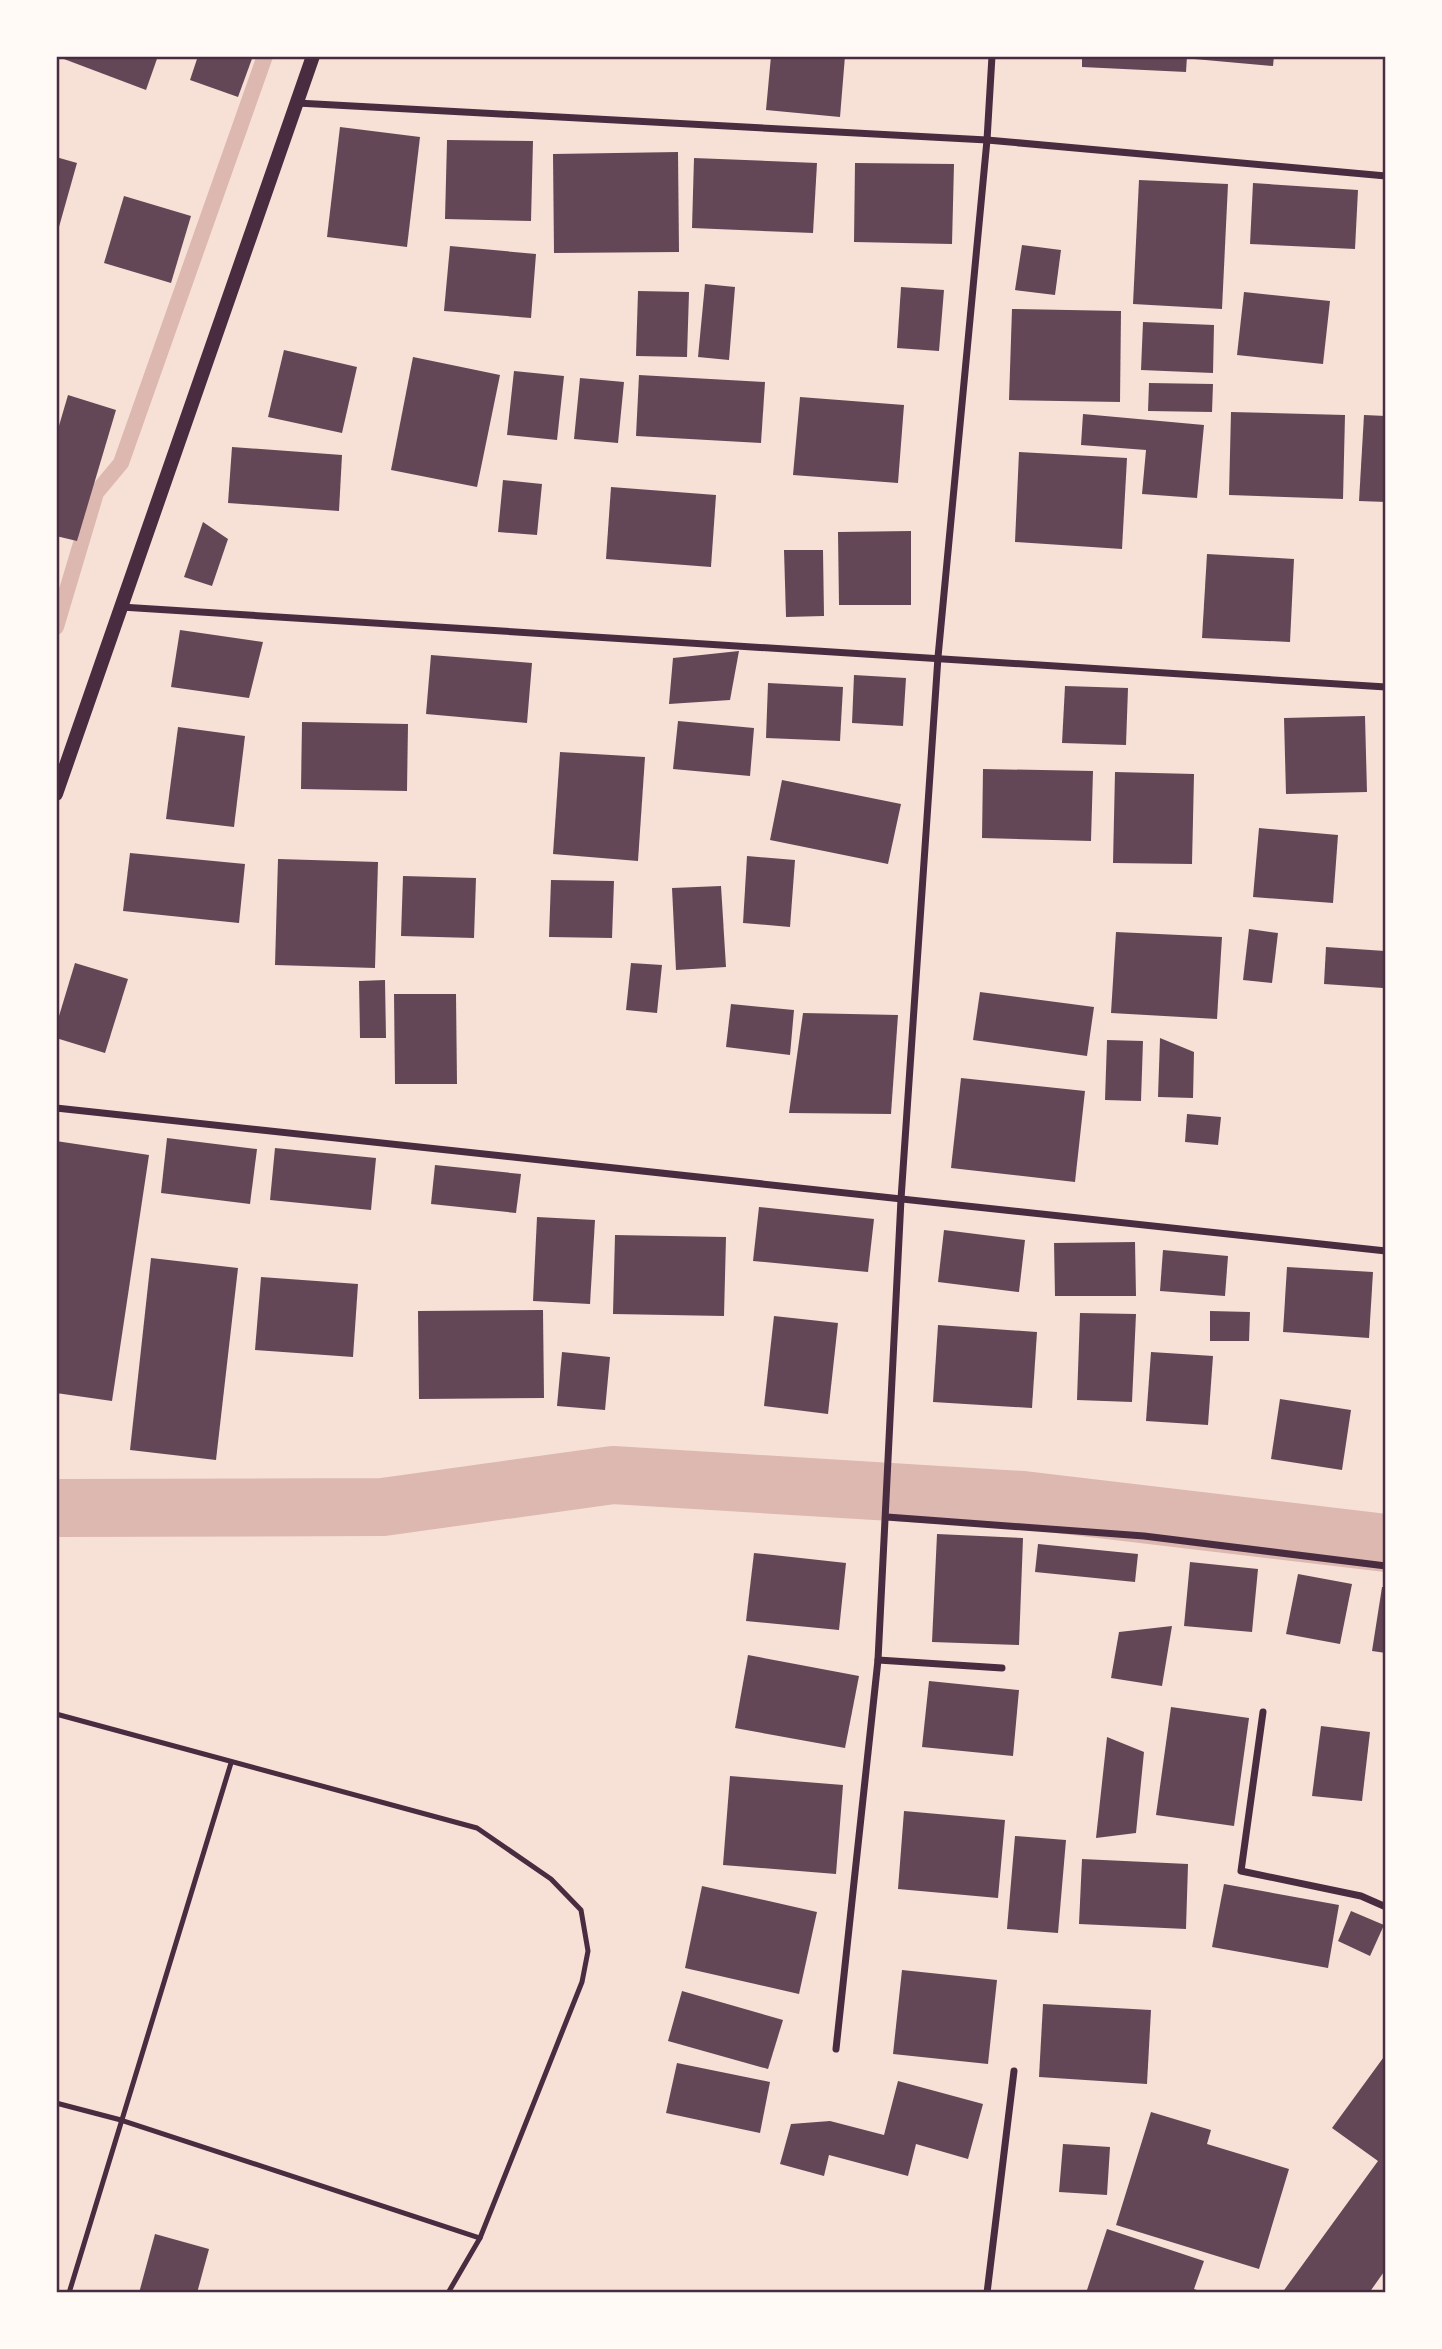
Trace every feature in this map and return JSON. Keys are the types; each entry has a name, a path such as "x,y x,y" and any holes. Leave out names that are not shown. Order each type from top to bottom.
{"main road":[{"path":"56,794 313,56"}],"street":[{"path":"836,2049 878,1660 901,1199 938,657 987,140 992,56"},
{"path":"297,103 987,140 1386,176"},
{"path":"121,607 1386,687"},
{"path":"56,1108 1386,1251"},
{"path":"887,1517 1144,1536 1386,1566"},
{"path":"878,1660 1002,1668"},
{"path":"1263,1712 1241,1871 1361,1896 1386,1907"},
{"path":"987,2293 1014,2071"}],"lane":[{"path":"56,1714 477,1828 551,1879 581,1910 588,1951 582,1982 481,2238 448,2293"},
{"path":"69,2293 231,1763"},
{"path":"56,2104 121,2120 481,2238"}],"building":[{"path":"56,56 158,56 146,90"},
{"path":"198,56 253,56 238,97 190,80"},
{"path":"771,56 845,56 840,117 766,110"},
{"path":"1082,56 1187,56 1186,72 1082,67"},
{"path":"1195,56 1274,56 1273,66 1194,59"},
{"path":"340,127 420,137 407,247 327,237"},
{"path":"447,140 533,141 531,221 445,219"},
{"path":"678,152 679,252 554,253 553,154"},
{"path":"56,157 77,163 57,234 56,234"},
{"path":"694,158 817,163 813,233 692,228"},
{"path":"855,163 954,164 952,244 854,242"},
{"path":"1139,180 1228,184 1222,309 1133,304"},
{"path":"1253,183 1358,190 1355,249 1250,244"},
{"path":"124,196 191,216 171,283 104,263"},
{"path":"1022,245 1061,250 1055,295 1015,290"},
{"path":"450,246 536,254 531,318 444,311"},
{"path":"705,284 735,287 729,360 698,357"},
{"path":"901,287 944,290 939,351 897,348"},
{"path":"638,291 689,292 687,357 636,356"},
{"path":"1244,292 1330,301 1323,364 1237,355"},
{"path":"1012,309 1121,311 1120,402 1009,400"},
{"path":"1143,322 1214,325 1213,373 1141,370"},
{"path":"284,350 357,367 342,433 268,417"},
{"path":"413,357 500,375 477,487 391,470"},
{"path":"514,371 564,376 557,440 507,435"},
{"path":"639,375 765,382 761,443 636,436"},
{"path":"580,378 624,382 618,443 574,439"},
{"path":"1149,383 1213,384 1212,412 1148,411"},
{"path":"68,395 116,410 77,541 56,536 56,436"},
{"path":"800,397 904,405 898,483 793,475"},
{"path":"1231,412 1345,415 1343,499 1229,495"},
{"path":"1083,414 1204,425 1197,498 1142,494 1146,450 1081,445"},
{"path":"1364,415 1386,416 1386,502 1359,501"},
{"path":"232,447 342,455 339,511 228,503"},
{"path":"1019,452 1127,458 1122,549 1015,542"},
{"path":"503,480 542,484 537,535 498,532"},
{"path":"611,487 716,495 711,567 606,559"},
{"path":"203,522 228,539 212,586 184,577"},
{"path":"911,531 911,605 839,605 838,532"},
{"path":"784,550 823,550 824,616 786,617"},
{"path":"1207,554 1294,559 1290,642 1202,638"},
{"path":"180,630 263,642 249,698 171,687"},
{"path":"739,651 730,700 669,704 673,658"},
{"path":"431,655 532,663 527,723 426,714"},
{"path":"854,675 906,678 903,726 852,723"},
{"path":"768,683 843,687 840,741 766,738"},
{"path":"1065,686 1128,688 1126,745 1062,743"},
{"path":"1365,716 1367,792 1286,794 1284,718"},
{"path":"678,721 754,728 750,776 673,769"},
{"path":"302,722 408,724 407,791 301,789"},
{"path":"178,727 245,736 234,827 166,819"},
{"path":"560,752 645,757 638,861 553,854"},
{"path":"983,769 1093,771 1091,841 982,838"},
{"path":"1115,772 1194,774 1192,864 1113,863"},
{"path":"782,780 901,804 888,864 770,840"},
{"path":"1259,828 1338,835 1333,903 1253,897"},
{"path":"130,853 245,864 239,923 123,911"},
{"path":"747,856 795,860 790,927 743,923"},
{"path":"278,859 378,862 375,968 275,965"},
{"path":"403,876 476,878 474,938 401,936"},
{"path":"551,880 614,881 612,938 549,937"},
{"path":"721,886 726,967 676,970 672,888"},
{"path":"1249,929 1278,933 1272,983 1243,980"},
{"path":"1116,932 1222,937 1217,1019 1111,1013"},
{"path":"1326,947 1385,951 1383,988 1324,984"},
{"path":"75,963 128,979 105,1053 56,1038 56,1026"},
{"path":"631,963 662,965 657,1013 626,1010"},
{"path":"385,980 386,1038 360,1038 359,981"},
{"path":"980,992 1094,1007 1087,1056 973,1040"},
{"path":"394,994 456,994 457,1084 395,1084"},
{"path":"731,1004 794,1010 790,1055 726,1047"},
{"path":"803,1013 898,1015 891,1114 789,1113"},
{"path":"1160,1038 1194,1052 1193,1098 1158,1097"},
{"path":"1107,1040 1143,1041 1141,1101 1105,1100"},
{"path":"961,1078 1085,1091 1075,1182 951,1168"},
{"path":"1187,1114 1221,1117 1218,1145 1185,1142"},
{"path":"167,1138 257,1149 250,1204 161,1193"},
{"path":"56,1141 149,1155 112,1401 56,1393"},
{"path":"275,1148 376,1158 371,1210 270,1200"},
{"path":"435,1165 521,1174 516,1213 431,1204"},
{"path":"759,1207 874,1219 868,1272 753,1261"},
{"path":"537,1217 595,1220 590,1304 533,1301"},
{"path":"944,1230 1025,1240 1019,1292 938,1282"},
{"path":"615,1235 726,1237 724,1316 613,1314"},
{"path":"1135,1242 1136,1296 1055,1296 1054,1243"},
{"path":"1163,1250 1228,1256 1225,1296 1160,1291"},
{"path":"151,1258 238,1268 216,1460 130,1450"},
{"path":"1287,1267 1373,1272 1369,1338 1283,1332"},
{"path":"261,1277 358,1284 353,1357 255,1350"},
{"path":"543,1310 544,1398 419,1399 418,1311"},
{"path":"1210,1311 1250,1312 1249,1341 1210,1341"},
{"path":"1080,1313 1136,1314 1132,1402 1077,1400"},
{"path":"774,1316 838,1323 828,1414 764,1406"},
{"path":"938,1325 1037,1332 1032,1408 933,1402"},
{"path":"562,1352 610,1357 605,1410 557,1406"},
{"path":"1151,1352 1213,1356 1208,1425 1146,1421"},
{"path":"1280,1399 1351,1410 1342,1470 1271,1459"},
{"path":"937,1534 1023,1538 1019,1645 932,1642"},
{"path":"1038,1544 1138,1554 1135,1582 1035,1572"},
{"path":"754,1553 846,1563 839,1630 746,1621"},
{"path":"1190,1562 1258,1569 1252,1632 1184,1626"},
{"path":"1298,1574 1352,1584 1340,1644 1286,1634"},
{"path":"1382,1587 1386,1587 1386,1653 1372,1651"},
{"path":"1172,1626 1162,1686 1111,1678 1119,1632"},
{"path":"748,1655 859,1676 845,1748 735,1728"},
{"path":"929,1681 1019,1690 1013,1756 922,1747"},
{"path":"1171,1707 1249,1718 1234,1826 1156,1815"},
{"path":"1321,1726 1370,1732 1362,1801 1312,1796"},
{"path":"1107,1737 1144,1752 1136,1833 1096,1838"},
{"path":"730,1776 843,1785 836,1874 723,1865"},
{"path":"904,1811 1005,1820 998,1898 898,1889"},
{"path":"1015,1836 1066,1840 1058,1933 1007,1929"},
{"path":"1082,1859 1188,1864 1186,1929 1079,1924"},
{"path":"1224,1884 1339,1905 1328,1968 1212,1947"},
{"path":"702,1886 817,1912 799,1994 685,1968"},
{"path":"1351,1911 1384,1925 1370,1956 1338,1941"},
{"path":"902,1970 997,1980 988,2064 893,2054"},
{"path":"682,1991 783,2020 768,2069 668,2041"},
{"path":"1043,2004 1151,2010 1147,2084 1039,2077"},
{"path":"1386,2054 1386,2269 1369,2293 1282,2293 1378,2161 1332,2128"},
{"path":"677,2063 770,2082 760,2133 666,2113"},
{"path":"898,2081 983,2104 968,2159 916,2144 908,2176 829,2155 824,2176 780,2164 791,2124 830,2121 884,2135"},
{"path":"1151,2112 1211,2130 1207,2144 1289,2169 1259,2269 1116,2225"},
{"path":"1063,2144 1110,2147 1107,2195 1059,2192"},
{"path":"1107,2229 1204,2261 1194,2289 1206,2293 1086,2293"},
{"path":"155,2234 209,2249 197,2293 139,2293"}],"waterway":[{"path":"56,627 96,493 121,463 265,56"},
{"path":"56,1508 383,1507 613,1475 1023,1500 1386,1543"}]}
